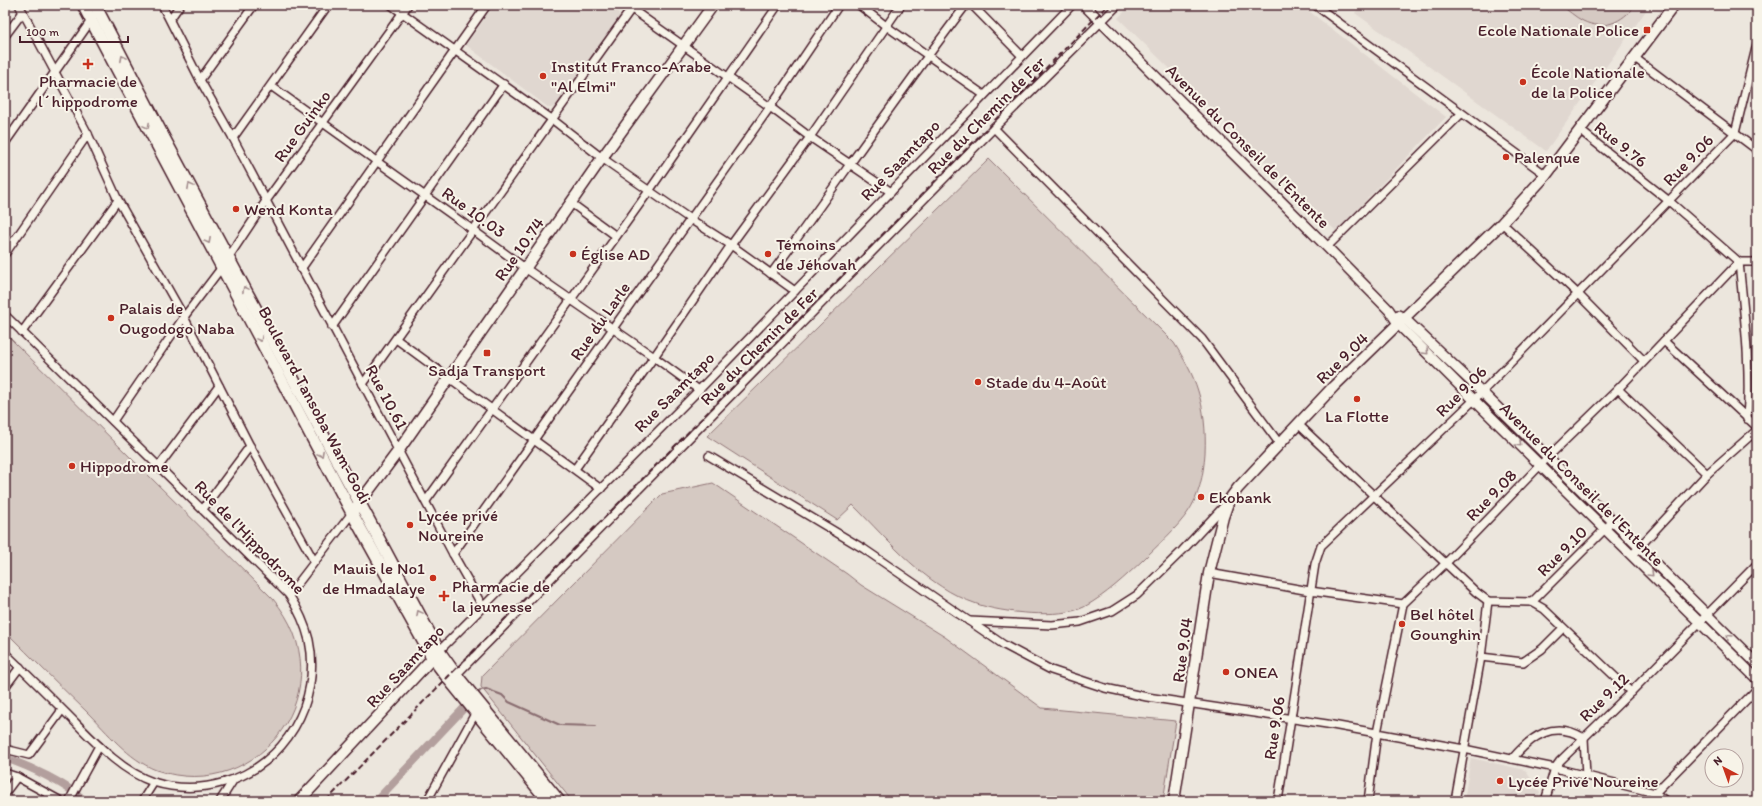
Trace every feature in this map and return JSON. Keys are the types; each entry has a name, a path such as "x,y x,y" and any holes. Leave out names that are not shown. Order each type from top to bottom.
{"main road":[{"name":"Boulevard Tansoba Wam-Godi","path":"83,5 352,513 436,654 476,712 548,801"},
{"name":"Rue 10.74","path":"352,513 399,450 602,158 713,5"},
{"name":"Rue 9.04","path":"1174,801 1209,573 1216,542 1229,500 1279,443 1299,425 1334,386 1402,322 1502,223 1546,175 1581,131 1674,5"},
{"name":"Boulevard Tansoba Wam-Godi","path":"99,7 436,654 456,675 559,801"},
{"name":"Rue Saamtapo","path":"299,801 393,702 436,654"}],"street":[{"name":"Rue 10.61","path":"162,5 200,80 233,138 301,269 426,501 452,554 483,607"},
{"path":"170,19 180,5"},
{"path":"200,80 254,5"},
{"path":"233,138 328,5"},
{"path":"391,5 504,84 602,158 690,219 731,245 795,291"},
{"name":"Rue Guinko","path":"113,421 184,317 222,267 266,201 408,5"},
{"path":"301,269 487,5"},
{"path":"426,501 649,191 778,5"},
{"name":"Rue du Larle","path":"452,554 770,107 839,5"},
{"path":"859,5 886,26 984,95"},
{"path":"575,469 731,245 810,137 901,5"},
{"path":"771,274 851,165 928,55 966,5"},
{"path":"972,5 1022,56"},
{"name":"Rue Saamtapo","path":"436,654 699,390 1072,5"},
{"name":"Avenue du Conseil de l'Entente","path":"1084,5 1389,310 1482,392 1757,664"},
{"name":"Rue du Chemin de Fer","path":"456,675 994,128 1118,5"},
{"path":"1315,5 1461,114 1546,175"},
{"path":"363,384 553,120 630,6 810,137 891,192"},
{"path":"5,143 99,7"},
{"path":"5,36 21,8"},
{"path":"21,8 54,73 88,134 118,200 184,317 250,446 314,562"},
{"name":"Rue 9.06","path":"1278,801 1310,591 1315,564 1321,546 1474,400 1735,134 1757,44"},
{"path":"1635,58 1757,150"},
{"path":"332,327 504,84"},
{"name":"Rue 10.03","path":"271,86 525,268 614,328 699,390"},
{"path":"1327,247 1461,114"},
{"path":"994,128 1202,339 1279,443"},
{"name":"Rue 9.76","path":"1581,131 1669,201 1739,262"},
{"path":"5,254 88,134"},
{"path":"22,332 118,200"},
{"path":"571,203 616,236"},
{"path":"1502,223 1578,294 1644,361"},
{"path":"1747,419 1749,384 1739,262 1757,262"},
{"name":"Rue 9.08","path":"1403,604 1445,564 1548,457 1618,389 1739,262"},
{"name":"Rue de l'Hippodrome","path":"5,315 203,509 289,596 301,616 309,639 311,674 307,698 299,720 278,749 260,765 234,779 217,784 194,787 170,786 136,775 99,746 5,653"},
{"name":"Avenue du Conseil de l'Entente","path":"1402,322 1474,400 1757,679"},
{"path":"396,338 448,378 600,488"},
{"path":"1664,341 1757,427"},
{"path":"159,466 219,386"},
{"path":"1618,389 1707,474"},
{"path":"1299,425 1445,564 1488,601 1532,602 1544,609 1631,692"},
{"path":"1632,555 1707,474 1757,430"},
{"path":"203,509 250,446"},
{"path":"709,456 864,549 1004,645 1051,670 1105,688 1147,697 1377,733 1555,768 1655,793 1666,801"},
{"path":"969,621 1052,625 1080,622 1112,611 1137,595 1182,551 1229,500"},
{"path":"289,596 352,513"},
{"name":"Rue 9.10","path":"1532,602 1613,522"},
{"name":"Rue 9.12","path":"1545,801 1555,768 1757,564"},
{"path":"1209,573 1310,591 1403,604 1377,733 1368,801"},
{"path":"1456,801 1481,657 1488,601"},
{"path":"1481,657 1523,662 1542,649 1563,628"},
{"path":"5,687 20,667"},
{"path":"1652,801 1655,793 1757,689"},
{"path":"5,750 29,755 62,710"},
{"path":"427,801 476,712"},
{"path":"1512,759 1530,740 1554,730 1570,731 1584,738 1586,776"},
{"path":"68,801 99,746"},
{"path":"5,773 17,777 61,801"},
{"path":"5,793 17,777"},
{"path":"220,801 234,779"},
{"path":"142,801 154,782"}],"shaded area":[{"name":"Institut Franco-Arabe \"Al Elmi\"","path":"494,5 609,5 618,11 620,17 556,107 549,108 466,45"},
{"path":"1131,5 1301,5 1446,117 1336,231 1118,18"},
{"name":"École Nationale de la Police","path":"1361,5 1650,5 1546,151 1355,13"},
{"path":"1560,5 1635,5 1619,20 1605,25 1598,25 1590,24 1577,18"},
{"name":"Stade du 4-Août","path":"989,159 1174,343 1194,379 1202,405 1205,436 1203,469 1195,500 1188,512 1167,537 1122,579 1092,602 1074,611 1046,614 1016,612 977,604 959,596 941,587 925,575 895,548 853,505 837,520 707,436"},
{"name":"Hippodrome","path":"5,333 273,599 294,633 301,667 296,700 282,730 259,754 229,771 194,777 156,770 136,759 119,745 5,631"},
{"path":"713,483 861,585 945,637 1042,708 1176,721 1163,801 572,801 481,687 482,676 662,494"},
{"name":"Lycée Privé Noureine","path":"1471,758 1525,770 1540,792 1537,801 1464,801"}],"waterway":[{"path":"478,693 481,690 486,689 502,695 509,702 560,725 595,726"},
{"path":"376,801 465,707"},
{"path":"5,758 47,776 68,788 85,801"}],"railway":[{"path":"326,801 1108,5"}],"place":[{"name":"Ecole Nationale Police","path":"1647,30"},
{"name":"Pharmacie de l´hippodrome","path":"88,64"},
{"name":"Institut Franco-Arabe \"Al Elmi\"","path":"543,76"},
{"name":"École Nationale de la Police","path":"1523,82"},
{"name":"Palenque","path":"1506,157"},
{"name":"Wend Konta","path":"236,209"},
{"name":"Église AD","path":"573,254"},
{"name":"Témoins de Jéhovah","path":"768,254"},
{"name":"Palais de Ougodogo Naba","path":"111,318"},
{"name":"Sadja Transport","path":"487,353"},
{"name":"Stade du 4-Août","path":"978,382"},
{"name":"La Flotte","path":"1357,399"},
{"name":"Hippodrome","path":"72,466"},
{"name":"Ekobank","path":"1201,497"},
{"name":"Lycée privé Noureine","path":"410,525"},
{"name":"Mauis le No1 de Hmadalaye","path":"433,578"},
{"name":"Pharmacie de la jeunesse","path":"444,596"},
{"name":"Bel hôtel Gounghin","path":"1402,624"},
{"name":"ONEA","path":"1226,672"},
{"name":"Lycée Privé Noureine","path":"1500,781"}]}
